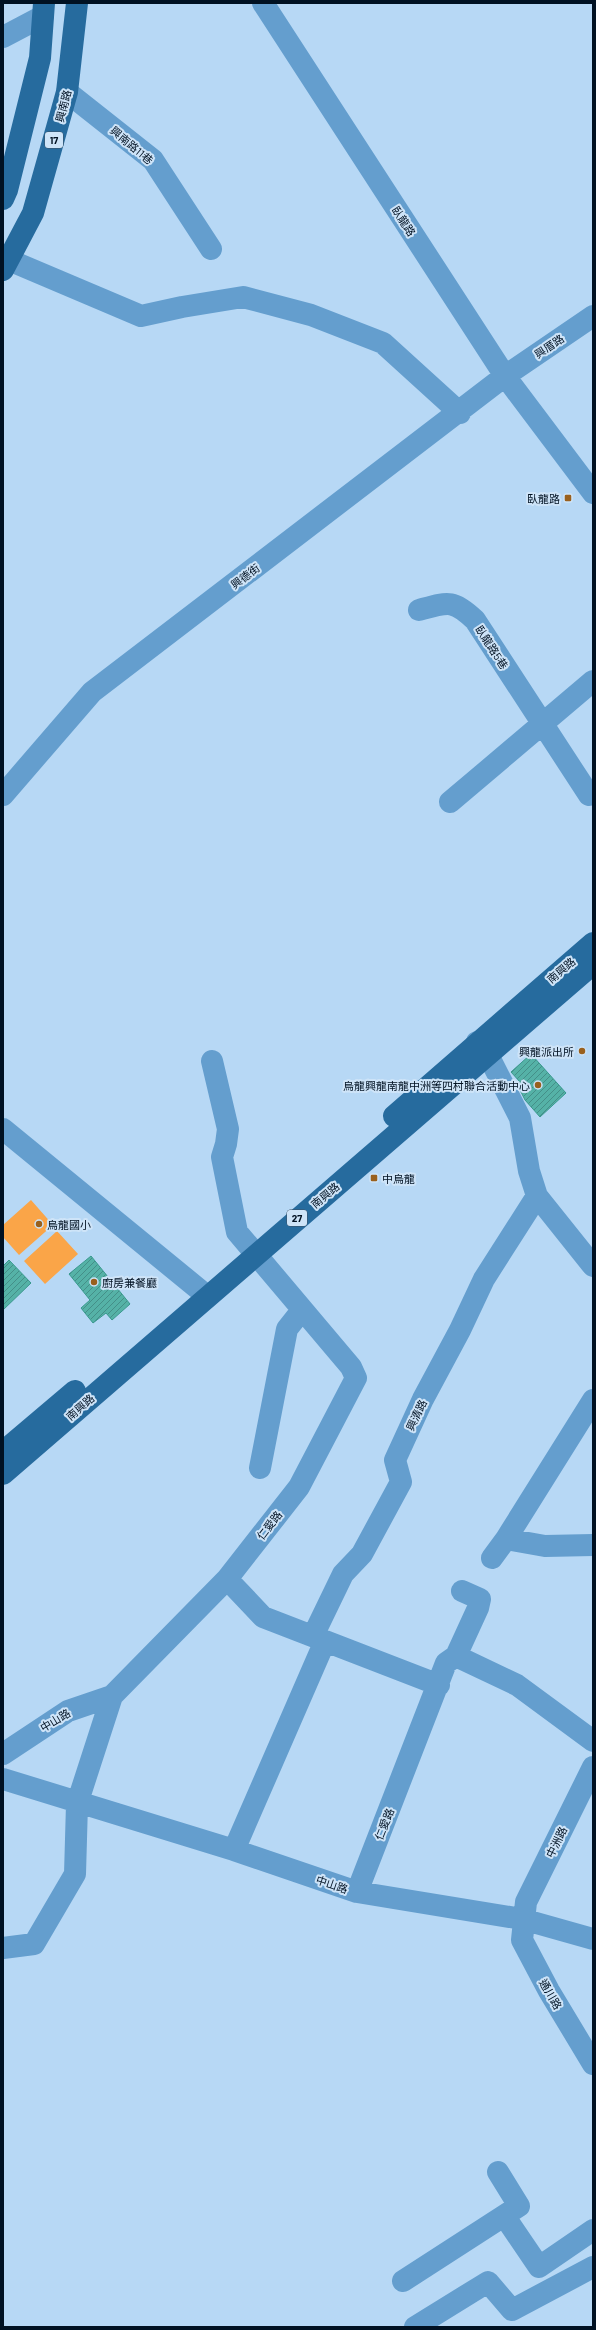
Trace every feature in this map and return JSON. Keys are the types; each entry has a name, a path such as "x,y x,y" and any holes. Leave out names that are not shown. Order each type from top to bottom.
{"main road":[{"name":"興南路","path":"6,265 33,213 67,92 78,3"},
{"path":"3,199 8,190 40,58 44,10"},
{"name":"南興路","path":"3,1474 251,1248 483,1048 593,944"},
{"name":"南興路","path":"483,1048 593,964"},
{"name":"南興路","path":"3,1452 202,1292"}],"street":[{"name":"臥龍路","path":"263,3 505,376 593,494"},
{"path":"3,37 44,10"},
{"name":"興南路11巷","path":"67,92 153,160 211,249"},
{"path":"6,265 141,316 243,298 311,315 383,343 460,413"},
{"name":"興厝路","path":"505,376 593,316"},
{"name":"興德街","path":"3,795 92,692 460,413 505,376"},
{"name":"臥龍路5巷","path":"419,610 443,603 461,607 475,620 589,795"},
{"path":"450,802 593,681"},
{"path":"483,1048 520,1118 529,1171 537,1196 591,1258"},
{"name":"仁愛路","path":"77,1804 112,1696 227,1579 299,1487 356,1378 351,1367 237,1232 222,1157 228,1129 212,1061"},
{"path":"3,1129 202,1292"},
{"name":"興清路","path":"319,1638 343,1574 362,1554 401,1482 395,1460 423,1399 460,1330 484,1279 537,1196"},
{"path":"260,1468 287,1329 302,1310"},
{"path":"492,1558 506,1539 593,1400"},
{"path":"506,1539 545,1546 593,1545"},
{"path":"227,1579 263,1617 439,1685"},
{"name":"仁愛路","path":"357,1892 439,1685 446,1663 456,1656 478,1608 480,1598 462,1591"},
{"path":"234,1850 319,1638"},
{"path":"456,1656 517,1685 593,1741"},
{"name":"中山路","path":"3,1754 68,1711 112,1696"},
{"name":"中洲路","path":"522,1919 526,1902 593,1767"},
{"name":"中山路","path":"3,1779 77,1804 234,1850 357,1892 522,1919 593,1939"},
{"path":"3,1948 34,1944 75,1874 77,1804"},
{"name":"通川路","path":"522,1919 522,1940 549,1991 593,2064"},
{"path":"403,2281 519,2206 498,2172"},
{"path":"505,2216 539,2267 593,2230"},
{"path":"415,2327 488,2282 512,2310 593,2267"}],"shaded area":[{"path":"31,1200 53,1225 19,1255 3,1237 3,1225"},
{"path":"57,1231 78,1254 45,1284 24,1261"}],"building":[{"name":"烏龍興龍南龍中洲等四村聯合活動中心","path":"531,1054 566,1093 540,1117 525,1100 517,1084 520,1082 511,1072"},
{"name":"廚房兼餐廳","path":"91,1256 130,1304 112,1320 106,1313 93,1323 81,1308 90,1300 69,1274"},
{"path":"9,1260 31,1283 3,1310 3,1266"}],"place":[{"name":"臥龍路","path":"568,498"},
{"name":"興龍派出所","path":"582,1051"},
{"name":"烏龍興龍南龍中洲等四村聯合活動中心","path":"538,1085"},
{"name":"中烏龍","path":"374,1178"},
{"name":"烏龍國小","path":"39,1224"},
{"name":"廚房兼餐廳","path":"94,1282"}]}
